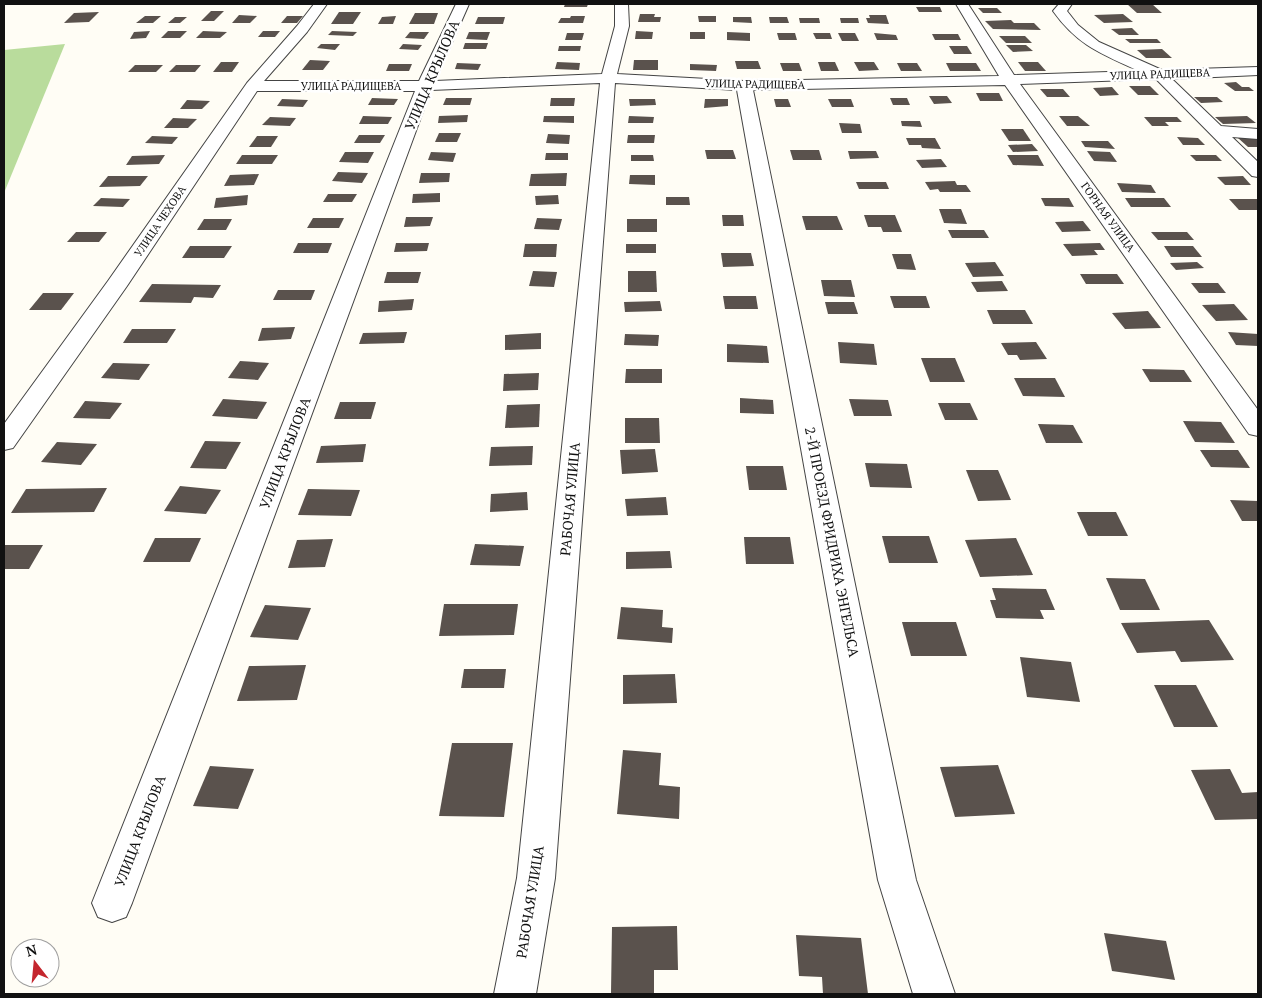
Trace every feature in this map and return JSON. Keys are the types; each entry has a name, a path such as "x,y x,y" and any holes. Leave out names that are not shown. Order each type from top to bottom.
{"street":[{"name":"УЛИЦА ЧЕХОВА","path":"4,442 116,286 252,86 302,29 320,4"},
{"name":"УЛИЦА КРЫЛОВА","path":"112,903 425,86 462,4"},
{"name":"РАБОЧАЯ УЛИЦА","path":"515,994 536,878 608,78 622,26 621,4"},
{"name":"ГОРНАЯ УЛИЦА","path":"962,4 1009,80 1258,428"},
{"path":"1066,4 1060,11 1073,28 1094,45 1159,74 1258,172"},
{"name":"УЛИЦА РАДИЩЕВА","path":"252,86 425,86 608,78 744,86 1009,80 1258,70"},
{"name":"2-Й ПРОЕЗД ФРИДРИХА ЭНГЕЛЬСА","path":"744,86 897,880 934,994"},
{"path":"1217,131 1258,134"}],"green space":[{"path":"65,44 4,193 4,50"}],"building":[{"path":"565,4 588,4 587,7 564,7"},
{"path":"1127,4 1152,4 1162,13 1137,13"},
{"path":"916,7 940,7 942,12 919,12"},
{"path":"978,8 997,8 1002,13 983,13"},
{"path":"211,11 224,11 214,21 201,21"},
{"path":"99,12 89,22 64,23 74,13"},
{"path":"339,12 361,12 353,24 331,24"},
{"path":"415,13 438,13 434,24 409,24"},
{"path":"640,14 655,14 654,17 661,17 660,22 638,22"},
{"path":"1123,14 1133,22 1104,23 1094,15"},
{"path":"239,15 257,16 250,23 232,23"},
{"path":"869,15 886,15 889,24 868,23 866,18 870,18"},
{"path":"145,16 161,16 153,23 136,23"},
{"path":"287,16 303,16 297,23 281,23"},
{"path":"396,16 393,24 378,24 382,17"},
{"path":"571,16 585,16 583,23 558,23 561,18 570,18"},
{"path":"698,16 716,16 716,22 699,22"},
{"path":"175,17 187,17 180,23 168,23"},
{"path":"478,17 505,17 503,24 475,24"},
{"path":"733,17 751,17 752,23 733,22"},
{"path":"769,17 787,17 789,23 770,23"},
{"path":"799,18 819,18 820,23 800,23"},
{"path":"840,18 858,18 859,23 841,23"},
{"path":"1011,20 1014,23 1034,23 1041,30 993,29 985,21"},
{"path":"1132,28 1139,35 1119,35 1111,29"},
{"path":"150,31 146,38 130,39 134,32"},
{"path":"168,31 187,31 180,38 161,38"},
{"path":"203,31 227,32 220,38 196,38"},
{"path":"263,31 280,31 275,37 258,37"},
{"path":"332,31 357,32 353,36 328,35"},
{"path":"636,31 653,32 652,39 635,39"},
{"path":"410,32 429,32 424,39 405,38"},
{"path":"469,32 490,32 487,40 466,39"},
{"path":"690,32 705,32 705,39 690,39"},
{"path":"727,32 750,33 750,41 727,40"},
{"path":"567,33 584,33 582,40 565,40"},
{"path":"777,33 795,33 797,40 779,40"},
{"path":"813,33 830,33 832,39 816,39"},
{"path":"838,33 855,33 859,41 842,41"},
{"path":"874,33 896,35 898,40 877,40"},
{"path":"932,34 958,34 961,40 935,40"},
{"path":"999,36 1025,36 1032,43 1006,43"},
{"path":"1125,39 1157,39 1161,43 1130,43"},
{"path":"465,43 488,43 486,49 463,49"},
{"path":"321,44 340,44 335,50 317,48"},
{"path":"403,44 422,45 418,50 399,49"},
{"path":"1006,45 1026,45 1033,51 1013,52"},
{"path":"559,46 581,46 580,51 558,51"},
{"path":"949,46 967,46 972,54 954,54"},
{"path":"1162,49 1172,58 1146,58 1137,50"},
{"path":"310,60 330,61 323,70 302,70"},
{"path":"634,60 658,60 658,70 633,70"},
{"path":"735,61 758,61 761,69 737,69"},
{"path":"221,62 239,62 232,72 213,72"},
{"path":"557,62 580,63 579,70 555,69"},
{"path":"818,62 835,62 839,71 821,71"},
{"path":"854,62 874,62 879,70 859,71"},
{"path":"1018,62 1038,62 1046,71 1025,71"},
{"path":"457,63 481,64 478,70 455,69"},
{"path":"780,63 799,63 802,71 783,71"},
{"path":"897,63 917,63 922,71 901,71"},
{"path":"946,63 976,63 981,71 950,71"},
{"path":"389,64 412,64 409,71 386,71"},
{"path":"690,64 717,65 716,71 690,70"},
{"path":"135,65 163,65 156,72 128,72"},
{"path":"176,65 201,65 195,72 169,72"},
{"path":"1236,82 1242,87 1249,87 1254,91 1235,91 1224,83"},
{"path":"1129,86 1150,86 1159,95 1138,95"},
{"path":"1112,87 1119,95 1100,96 1093,88"},
{"path":"1040,89 1063,89 1070,97 1047,97"},
{"path":"976,93 999,93 1003,101 980,101"},
{"path":"929,96 947,96 952,103 934,104"},
{"path":"1194,97 1217,97 1223,102 1201,103"},
{"path":"372,98 398,99 394,105 368,105"},
{"path":"446,98 472,98 470,105 443,105"},
{"path":"551,98 575,98 574,106 550,106"},
{"path":"890,98 907,98 910,105 893,105"},
{"path":"282,99 308,100 303,107 277,106"},
{"path":"629,99 655,99 656,105 630,106"},
{"path":"705,99 728,99 728,106 704,108"},
{"path":"774,99 788,99 791,107 776,107"},
{"path":"828,99 851,99 854,107 832,107"},
{"path":"187,100 210,101 202,109 180,109"},
{"path":"468,115 467,122 438,123 439,116"},
{"path":"363,116 392,117 388,124 359,124"},
{"path":"544,116 574,116 574,123 543,122"},
{"path":"629,116 654,117 653,123 628,123"},
{"path":"1059,116 1078,116 1090,126 1067,126"},
{"path":"1247,116 1256,123 1223,124 1215,117"},
{"path":"270,117 296,118 290,126 262,125"},
{"path":"1144,117 1177,117 1182,122 1165,122 1169,126 1152,126"},
{"path":"173,118 197,119 188,128 164,128"},
{"path":"901,121 920,121 922,127 902,126"},
{"path":"839,123 860,124 862,133 842,133"},
{"path":"1001,129 1023,129 1031,141 1009,141"},
{"path":"439,133 461,133 457,142 435,142"},
{"path":"548,134 570,135 569,144 546,143"},
{"path":"359,135 385,135 380,143 354,143"},
{"path":"628,135 655,135 654,143 627,143"},
{"path":"152,136 178,137 172,144 145,143"},
{"path":"257,136 278,136 271,147 249,147"},
{"path":"1177,137 1198,138 1205,145 1183,145"},
{"path":"906,138 935,138 941,149 909,145"},
{"path":"1238,138 1258,138 1258,147 1248,147"},
{"path":"1081,141 1108,141 1115,149 1085,147"},
{"path":"1032,144 1038,151 1013,152 1008,145"},
{"path":"705,150 733,150 736,159 707,159"},
{"path":"790,150 819,150 822,160 793,160"},
{"path":"848,151 876,151 879,158 850,159"},
{"path":"1087,151 1110,152 1117,162 1094,161"},
{"path":"345,152 374,152 368,163 339,162"},
{"path":"431,152 456,153 453,162 428,160"},
{"path":"546,153 568,153 568,160 545,160"},
{"path":"165,155 159,164 126,165 132,156"},
{"path":"242,155 278,155 272,164 236,164"},
{"path":"631,155 653,155 654,161 631,161"},
{"path":"1007,155 1038,155 1044,166 1013,165"},
{"path":"1190,155 1216,155 1222,161 1196,161"},
{"path":"941,159 947,167 922,168 916,160"},
{"path":"338,172 368,173 362,183 332,181"},
{"path":"421,173 450,173 449,182 419,183"},
{"path":"567,173 566,186 529,186 531,174"},
{"path":"259,174 254,185 224,186 230,175"},
{"path":"630,175 655,175 655,185 629,184"},
{"path":"108,176 148,176 140,186 99,187"},
{"path":"1243,176 1251,185 1225,185 1217,177"},
{"path":"955,181 957,185 966,185 971,192 940,192 938,189 930,190 925,182"},
{"path":"856,182 886,182 889,189 859,189"},
{"path":"1117,183 1151,185 1156,193 1122,192"},
{"path":"440,193 440,202 412,203 413,194"},
{"path":"328,194 357,194 352,202 323,202"},
{"path":"248,195 247,205 214,208 216,198"},
{"path":"558,195 559,204 536,205 535,196"},
{"path":"666,197 689,197 690,205 666,205"},
{"path":"101,198 130,199 123,207 93,206"},
{"path":"1041,198 1069,198 1074,207 1045,206"},
{"path":"1125,198 1164,198 1171,207 1131,207"},
{"path":"1229,199 1258,199 1258,210 1239,210"},
{"path":"939,209 961,209 967,224 944,223"},
{"path":"722,215 743,215 744,226 723,226"},
{"path":"864,215 895,215 902,232 883,232 881,227 868,227"},
{"path":"802,216 837,216 843,230 806,230"},
{"path":"406,217 433,217 430,226 404,227"},
{"path":"313,218 344,218 339,228 307,228"},
{"path":"537,218 562,219 559,230 534,229"},
{"path":"204,219 232,219 226,230 197,230"},
{"path":"627,219 657,219 657,232 627,232"},
{"path":"1083,221 1091,231 1062,232 1055,222"},
{"path":"948,230 984,230 989,238 952,238"},
{"path":"76,232 107,232 99,242 67,242"},
{"path":"1151,232 1187,232 1194,240 1158,240"},
{"path":"298,243 332,243 328,253 293,253"},
{"path":"396,243 429,243 427,251 394,252"},
{"path":"1100,243 1105,250 1094,250 1098,255 1072,256 1063,244"},
{"path":"525,244 557,244 556,257 523,257"},
{"path":"626,244 656,244 656,253 626,253"},
{"path":"190,246 232,246 224,258 182,258"},
{"path":"1164,246 1193,246 1202,257 1171,257"},
{"path":"721,253 751,253 754,266 723,267"},
{"path":"892,254 911,254 916,270 897,269"},
{"path":"995,262 1004,276 973,277 965,263"},
{"path":"1197,262 1204,268 1176,270 1170,263"},
{"path":"533,271 557,272 554,287 529,286"},
{"path":"628,271 656,271 657,292 628,292"},
{"path":"387,272 421,272 418,283 384,283"},
{"path":"1080,274 1117,274 1124,284 1086,284"},
{"path":"821,280 851,280 855,297 824,296"},
{"path":"1002,281 1008,291 977,292 971,282"},
{"path":"1191,283 1218,283 1226,293 1199,293"},
{"path":"152,284 221,285 213,298 194,297 191,303 139,302"},
{"path":"278,290 315,290 311,300 273,300"},
{"path":"43,293 74,293 61,310 29,310"},
{"path":"723,296 756,296 758,309 725,309"},
{"path":"890,296 926,296 930,308 894,308"},
{"path":"414,299 412,310 378,312 379,301"},
{"path":"660,301 662,311 625,312 624,302"},
{"path":"825,302 854,302 858,314 828,314"},
{"path":"1234,304 1248,320 1216,321 1202,305"},
{"path":"987,310 1025,310 1033,324 993,324"},
{"path":"1148,311 1161,328 1125,329 1112,313"},
{"path":"295,327 291,339 258,341 262,328"},
{"path":"132,329 176,329 167,343 123,343"},
{"path":"407,332 404,343 359,344 363,333"},
{"path":"1228,332 1258,334 1258,346 1236,345"},
{"path":"541,333 541,349 505,350 505,335"},
{"path":"625,334 659,335 658,346 624,345"},
{"path":"838,342 874,344 877,365 840,363"},
{"path":"1036,342 1047,359 1020,360 1017,355 1008,355 1001,343"},
{"path":"727,344 767,346 769,363 727,362"},
{"path":"921,358 955,358 965,382 930,382"},
{"path":"240,361 269,363 258,380 228,378"},
{"path":"113,363 150,364 139,380 101,378"},
{"path":"626,369 662,369 662,383 625,383"},
{"path":"1142,369 1184,370 1192,382 1150,382"},
{"path":"539,373 538,390 503,391 504,374"},
{"path":"1014,378 1055,378 1065,397 1023,396"},
{"path":"740,398 773,400 774,414 740,413"},
{"path":"223,399 267,402 257,419 212,416"},
{"path":"849,399 888,400 892,416 854,416"},
{"path":"85,401 122,403 110,419 73,418"},
{"path":"340,402 376,402 371,419 334,419"},
{"path":"938,403 970,403 978,420 945,420"},
{"path":"540,404 539,427 505,428 507,405"},
{"path":"625,418 659,418 660,443 625,443"},
{"path":"1183,421 1221,422 1235,443 1195,442"},
{"path":"1038,424 1073,425 1083,443 1046,443"},
{"path":"205,441 241,442 226,469 190,468"},
{"path":"57,442 97,444 81,465 41,462"},
{"path":"366,444 363,462 316,463 321,446"},
{"path":"533,446 532,465 489,466 491,447"},
{"path":"655,449 658,472 622,474 620,450"},
{"path":"1200,450 1238,450 1250,468 1211,467"},
{"path":"865,463 907,464 912,488 870,487"},
{"path":"746,466 783,466 787,490 749,490"},
{"path":"966,470 998,470 1011,500 978,501"},
{"path":"180,486 221,490 206,514 164,511"},
{"path":"107,488 94,512 11,513 26,489"},
{"path":"308,489 360,490 351,516 298,515"},
{"path":"527,492 528,510 490,512 491,494"},
{"path":"666,497 668,515 627,516 625,499"},
{"path":"1230,500 1258,501 1258,521 1242,521"},
{"path":"1077,512 1116,512 1128,536 1088,536"},
{"path":"882,536 929,536 938,563 889,563"},
{"path":"744,537 790,537 794,564 746,564"},
{"path":"155,538 201,538 190,562 143,562"},
{"path":"1016,538 1033,575 980,577 965,540"},
{"path":"333,539 325,567 288,568 297,540"},
{"path":"475,544 524,546 520,566 470,565"},
{"path":"4,545 43,545 29,569 4,569"},
{"path":"670,551 672,568 626,569 626,552"},
{"path":"1106,578 1145,579 1160,610 1120,610"},
{"path":"992,588 1046,589 1055,610 1040,610 1044,619 996,618 990,600 996,600"},
{"path":"444,604 518,604 514,635 439,636"},
{"path":"265,605 311,608 298,640 250,637"},
{"path":"621,607 663,610 662,627 673,628 672,643 617,639"},
{"path":"1209,620 1234,660 1181,662 1175,651 1137,653 1121,623"},
{"path":"902,622 956,622 967,656 911,656"},
{"path":"1020,657 1071,662 1080,702 1027,697"},
{"path":"306,665 297,700 237,701 249,666"},
{"path":"464,669 506,669 504,688 461,688"},
{"path":"675,674 677,703 623,704 623,675"},
{"path":"1154,685 1196,685 1218,727 1174,727"},
{"path":"452,743 513,743 504,817 439,816"},
{"path":"623,750 661,753 659,785 680,787 679,819 617,814"},
{"path":"998,765 1015,814 955,817 940,767"},
{"path":"210,766 254,769 238,809 193,806"},
{"path":"1230,769 1242,793 1258,792 1258,819 1215,820 1191,770"},
{"path":"677,926 678,970 654,970 654,993 611,993 612,927"},
{"path":"1104,933 1166,941 1175,980 1112,971"},
{"path":"796,935 861,938 868,994 823,994 822,977 799,976"}]}
